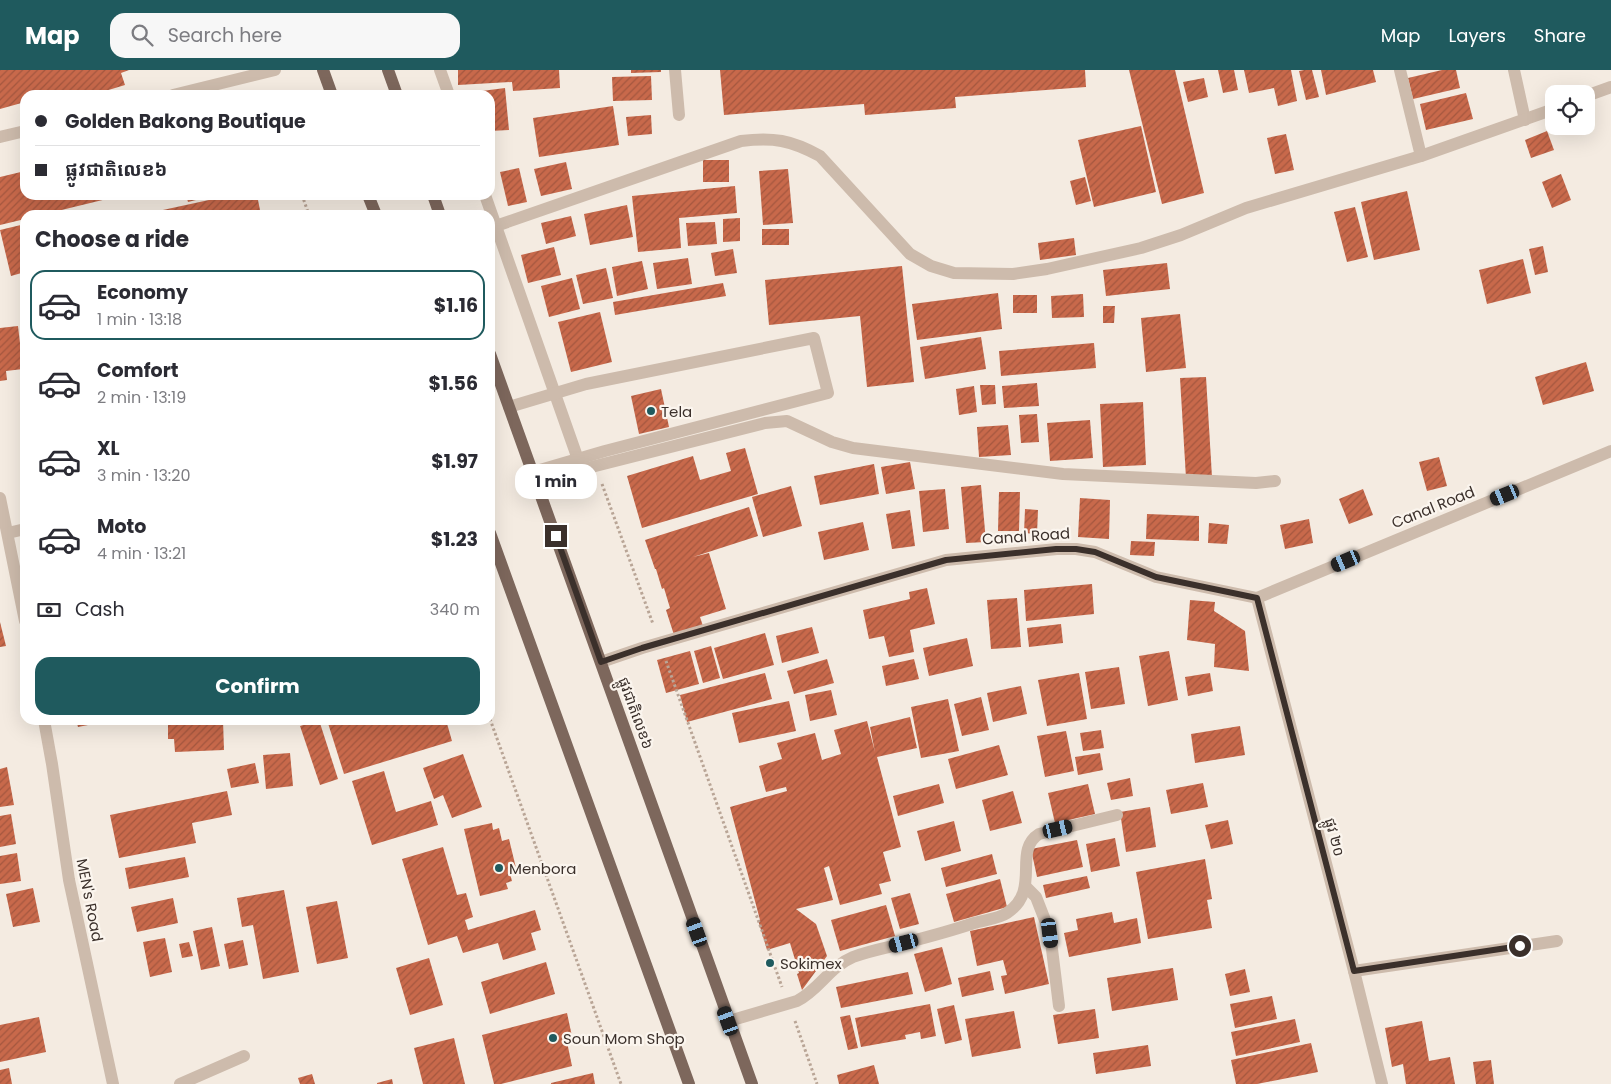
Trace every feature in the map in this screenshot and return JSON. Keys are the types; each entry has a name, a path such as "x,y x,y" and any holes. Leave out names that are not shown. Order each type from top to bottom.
{"main road":[{"path":"323,70 330,90"},
{"path":"388,70 395,90"},
{"name":"ផ្លូវជាតិលេខ៦","path":"495,368 752,1084"},
{"path":"495,547 689,1084"}],"street":[{"path":"193,90 275,70"},
{"path":"440,70 447,90"},
{"path":"675,70 679,116"},
{"path":"1400,70 1421,156"},
{"path":"1514,70 1525,120"},
{"path":"1595,93 1611,87"},
{"path":"495,226 742,141 780,139 802,146 820,156 910,254 931,266 954,273 1013,274 1047,269 1141,248 1181,235 1246,208 1421,156 1545,112"},
{"path":"0,137 20,132"},
{"path":"495,232 555,393 579,464"},
{"path":"509,407 586,384 814,338 828,393 534,477"},
{"path":"579,464 765,423 787,421 832,442 853,448 1063,474 1256,483 1275,481"},
{"name":"Canal Road","path":"601,662 642,648 946,560 972,556 1076,549 1095,552 1156,577 1257,598 1611,451"},
{"path":"0,498 20,595"},
{"path":"8,533 20,530"},
{"name":"ផ្លូវ ២០","path":"1257,598 1382,1084"},
{"name":"MEN's Road","path":"45,725 69,880 113,1084"},
{"path":"728,1021 797,1001 807,996 836,966 855,956 1006,914 1019,903 1026,887 1027,846 1033,838 1039,834 1117,815"},
{"path":"1026,887 1036,897 1050,933 1059,1006"},
{"path":"1354,971 1557,941"},
{"path":"180,1084 244,1056"}],"path":[{"path":"492,725 621,1084"}],"building":[{"path":"0,70 129,70 121,73 125,85 108,90 20,90 20,103 0,109"},
{"path":"458,70 559,70 560,88 513,91 512,82 458,85"},
{"path":"631,70 661,70 661,72 631,73"},
{"path":"720,70 1085,70 1086,87 955,97 956,108 865,115 864,104 724,115"},
{"path":"1129,70 1175,70 1204,193 1162,204"},
{"path":"1218,70 1234,70 1238,90 1223,93"},
{"path":"1244,70 1291,70 1297,101 1278,106 1274,88 1249,93"},
{"path":"1312,70 1319,97 1306,100 1299,71"},
{"path":"1321,70 1373,70 1376,82 1326,95"},
{"path":"1442,70 1456,70 1460,88 1413,99 1408,78"},
{"path":"651,76 652,100 613,101 612,77"},
{"path":"1204,78 1208,97 1188,102 1183,82"},
{"path":"505,88 509,130 495,131 495,90 490,90"},
{"path":"1466,93 1473,119 1426,130 1420,104"},
{"path":"613,106 619,145 539,157 533,118"},
{"path":"651,115 652,134 628,136 626,117"},
{"path":"1141,126 1156,192 1094,207 1078,140"},
{"path":"1545,132 1545,135 1548,135 1554,150 1531,158 1525,140"},
{"path":"1286,134 1294,170 1275,174 1267,138"},
{"path":"703,160 729,160 729,182 703,182"},
{"path":"566,162 572,189 541,196 534,169"},
{"path":"519,168 527,202 508,206 500,172"},
{"path":"788,169 793,223 763,225 759,171"},
{"path":"20,172 20,200 103,200 62,210 20,210 20,220 0,225 0,177"},
{"path":"1561,174 1571,200 1552,208 1542,182"},
{"path":"1085,177 1091,201 1076,205 1070,181"},
{"path":"735,186 737,213 679,218 681,248 638,252 632,196"},
{"path":"1407,191 1420,250 1374,260 1361,202"},
{"path":"209,200 258,200 260,210 163,210"},
{"path":"627,205 633,237 590,245 584,214"},
{"path":"1355,207 1368,257 1347,262 1334,212"},
{"path":"571,216 576,236 546,244 541,223"},
{"path":"740,218 740,241 723,242 723,219"},
{"path":"715,222 717,244 688,246 686,223"},
{"path":"20,225 20,273 11,276 0,230"},
{"path":"762,229 789,229 789,245 762,245"},
{"path":"1074,238 1076,255 1040,260 1038,243"},
{"path":"1543,246 1548,272 1535,275 1529,249"},
{"path":"554,247 561,275 528,283 521,255"},
{"path":"733,249 737,273 715,276 711,253"},
{"path":"688,258 692,284 657,289 653,263"},
{"path":"1523,259 1531,293 1487,304 1479,270"},
{"path":"642,261 648,289 617,296 612,267"},
{"path":"1167,263 1170,289 1106,296 1103,270"},
{"path":"902,266 914,382 867,387 860,316 769,325 765,280"},
{"path":"606,268 613,298 583,304 576,275"},
{"path":"572,278 580,309 549,317 541,286"},
{"path":"723,283 726,296 615,315 613,302"},
{"path":"998,293 1002,329 917,340 912,304"},
{"path":"1083,294 1084,317 1052,318 1051,296"},
{"path":"1013,295 1037,295 1037,313 1013,313"},
{"path":"1103,306 1115,306 1114,323 1103,323"},
{"path":"600,312 612,362 571,372 558,322"},
{"path":"1180,314 1186,368 1146,372 1141,318"},
{"path":"18,326 20,369 6,371 7,380 0,381 0,328"},
{"path":"981,337 986,369 925,379 920,347"},
{"path":"1094,343 1096,368 1001,376 999,351"},
{"path":"1586,362 1594,391 1543,405 1535,377"},
{"path":"1206,377 1212,477 1186,478 1180,378"},
{"path":"1037,383 1039,406 1004,408 1002,386"},
{"path":"980,385 995,385 996,404 982,405"},
{"path":"974,386 977,412 959,415 956,389"},
{"path":"661,389 669,427 639,434 631,396"},
{"path":"1143,402 1146,465 1103,467 1100,404"},
{"path":"1037,414 1039,442 1021,443 1019,415"},
{"path":"1090,420 1093,458 1050,461 1047,423"},
{"path":"1008,425 1011,455 979,457 977,427"},
{"path":"745,448 758,494 642,528 627,476 693,456 700,480 731,471 726,453"},
{"path":"1439,457 1447,486 1427,491 1419,462"},
{"path":"910,462 915,489 886,494 881,467"},
{"path":"874,464 879,494 820,505 814,476"},
{"path":"981,485 986,542 966,543 961,487"},
{"path":"791,486 802,526 763,537 752,497"},
{"path":"945,489 949,529 923,532 919,491"},
{"path":"1363,489 1373,515 1349,524 1339,499"},
{"path":"999,492 1020,492 1019,531 998,531"},
{"path":"1080,498 1110,500 1109,539 1078,537"},
{"path":"749,507 758,536 693,557 709,553 726,609 700,617 703,626 674,635 666,610 670,608 664,588 662,589 645,540"},
{"path":"1025,509 1038,510 1037,534 1024,533"},
{"path":"910,510 915,546 892,549 886,514"},
{"path":"1147,514 1199,516 1199,541 1146,539"},
{"path":"1309,519 1313,543 1285,549 1280,525"},
{"path":"863,522 869,550 824,560 818,532"},
{"path":"1209,523 1229,525 1227,544 1208,543"},
{"path":"1131,541 1155,542 1154,556 1130,555"},
{"path":"1092,584 1094,614 1026,621 1024,590"},
{"path":"927,588 935,624 910,630 914,652 889,657 884,636 869,639 863,610 910,599 909,592"},
{"path":"1017,598 1021,647 991,649 987,600"},
{"path":"1190,600 1215,602 1214,611 1245,631 1249,671 1214,667 1215,644 1187,640"},
{"path":"0,622 6,646 0,647"},
{"path":"1061,624 1063,643 1029,647 1027,628"},
{"path":"812,627 819,653 782,663 776,636"},
{"path":"765,633 774,665 723,679 714,648"},
{"path":"967,638 973,666 929,676 923,648"},
{"path":"711,646 720,678 703,683 694,651"},
{"path":"690,651 699,684 666,693 657,660"},
{"path":"1169,651 1178,700 1148,706 1139,656"},
{"path":"827,659 834,683 794,694 787,671"},
{"path":"914,659 919,679 886,686 882,666"},
{"path":"1119,667 1125,704 1091,709 1085,672"},
{"path":"765,673 772,699 687,722 680,695"},
{"path":"1079,673 1087,719 1047,726 1038,680"},
{"path":"1210,673 1213,691 1188,696 1185,677"},
{"path":"1021,686 1027,714 993,722 987,693"},
{"path":"831,690 837,715 810,721 805,695"},
{"path":"981,697 989,730 962,736 954,704"},
{"path":"948,699 959,751 921,758 911,707"},
{"path":"789,701 796,731 739,743 732,713"},
{"path":"910,717 917,748 877,757 901,847 883,852 891,881 879,884 882,894 840,905 829,866 824,868 833,900 796,909 816,924 827,956 802,990 790,943 767,950 730,807 787,791 786,787 766,792 759,766 782,759 777,743 815,733 822,760 841,754 834,730 867,721 875,752 870,727"},
{"path":"168,725 223,725 224,750 175,752 174,739 168,739"},
{"path":"321,725 338,779 320,785 300,726"},
{"path":"329,725 447,725 452,741 344,774"},
{"path":"1240,726 1245,755 1195,763 1191,734"},
{"path":"1101,730 1104,748 1083,751 1080,733"},
{"path":"1066,731 1074,771 1045,777 1037,736"},
{"path":"999,745 1008,775 956,789 948,759"},
{"path":"290,753 293,786 266,789 263,755"},
{"path":"1100,753 1103,770 1078,775 1075,757"},
{"path":"463,754 482,807 452,818 443,795 434,799 423,768"},
{"path":"255,763 259,783 231,788 227,769"},
{"path":"7,767 14,805 0,807 0,769"},
{"path":"384,771 396,812 431,801 438,825 372,845 352,781"},
{"path":"1130,778 1133,796 1111,800 1107,783"},
{"path":"1203,783 1208,807 1171,814 1166,790"},
{"path":"939,784 944,803 898,816 893,796"},
{"path":"1088,784 1095,814 1055,823 1048,793"},
{"path":"227,791 232,815 192,823 196,843 119,858 110,815"},
{"path":"1013,791 1022,823 990,831 982,800"},
{"path":"1150,807 1156,847 1126,852 1120,812"},
{"path":"11,814 16,844 0,847 0,816"},
{"path":"1228,820 1233,844 1211,849 1205,825"},
{"path":"954,821 961,851 925,861 917,831"},
{"path":"492,823 493,830 499,828 502,841 509,839 516,868 509,870 512,881 506,883 508,889 480,896 464,829"},
{"path":"1115,838 1120,866 1091,872 1086,844"},
{"path":"1077,840 1083,867 1037,877 1031,849"},
{"path":"443,847 457,895 466,893 473,917 465,920 468,930 535,910 541,930 531,933 536,950 503,960 498,943 463,953 457,936 428,945 402,859"},
{"path":"17,853 21,881 0,884 0,856"},
{"path":"992,854 997,874 946,887 941,868"},
{"path":"185,857 189,877 129,889 125,868"},
{"path":"1205,859 1212,899 1207,900 1212,928 1148,939 1136,872"},
{"path":"1087,876 1090,888 1046,898 1043,885"},
{"path":"1000,879 1007,907 954,922 946,894"},
{"path":"33,888 40,922 13,927 6,894"},
{"path":"284,890 299,972 263,979 253,925 242,927 237,898"},
{"path":"910,893 919,924 900,929 891,898"},
{"path":"173,898 178,923 137,932 131,907"},
{"path":"337,901 348,958 317,964 306,907"},
{"path":"886,905 895,936 840,951 831,920"},
{"path":"1112,912 1114,923 1137,918 1141,943 1069,957 1064,933 1078,930 1076,919"},
{"path":"1034,917 1049,984 1005,994 1001,976 1007,975 1003,960 977,966 970,931"},
{"path":"212,927 220,966 201,970 193,931"},
{"path":"165,938 172,972 150,977 143,942"},
{"path":"243,940 248,965 229,969 224,944"},
{"path":"189,942 193,956 182,958 179,944"},
{"path":"942,947 952,984 925,992 914,954"},
{"path":"429,958 443,1005 410,1015 396,968"},
{"path":"546,962 555,994 490,1014 481,982"},
{"path":"1173,968 1178,1000 1112,1011 1107,978"},
{"path":"1245,969 1250,992 1230,996 1225,974"},
{"path":"990,971 994,990 962,997 958,978"},
{"path":"908,972 913,994 841,1008 836,987"},
{"path":"1272,996 1277,1019 1235,1028 1230,1004"},
{"path":"930,1004 936,1036 921,1039 920,1032 905,1035 906,1039 861,1047 855,1018"},
{"path":"954,1005 962,1040 945,1044 937,1009"},
{"path":"1095,1009 1099,1038 1058,1044 1053,1015"},
{"path":"1014,1011 1021,1048 972,1057 965,1019"},
{"path":"567,1013 573,1041 567,1042 572,1066 501,1084 494,1084 482,1035"},
{"path":"850,1015 858,1048 848,1050 840,1017"},
{"path":"39,1017 46,1052 0,1062 0,1025"},
{"path":"1295,1019 1300,1042 1236,1056 1231,1032"},
{"path":"1422,1021 1429,1061 1450,1057 1455,1084 1406,1084 1403,1064 1392,1067 1385,1028"},
{"path":"454,1038 465,1084 423,1084 414,1048"},
{"path":"1311,1043 1318,1072 1257,1084 1236,1084 1231,1060"},
{"path":"1148,1045 1151,1066 1096,1074 1093,1053"},
{"path":"1491,1060 1494,1084 1476,1084 1473,1062"},
{"path":"874,1065 879,1084 839,1084 837,1075"},
{"path":"9,1068 12,1084 0,1084 0,1070"},
{"path":"593,1073 595,1084 551,1084 551,1083"},
{"path":"312,1074 315,1084 300,1084 298,1078"},
{"path":"392,1079 393,1084 377,1084 377,1083"}],"place":[{"name":"Tela","path":"651,411"},
{"name":"Menbora","path":"499,868"},
{"name":"Sokimex","path":"770,963"},
{"name":"Soun Mom Shop","path":"553,1038"}],"route":[{"path":"556,536 601,662 642,648 946,560 972,556 1076,549 1095,552 1156,577 1257,598 1354,971 1520,946"}]}
